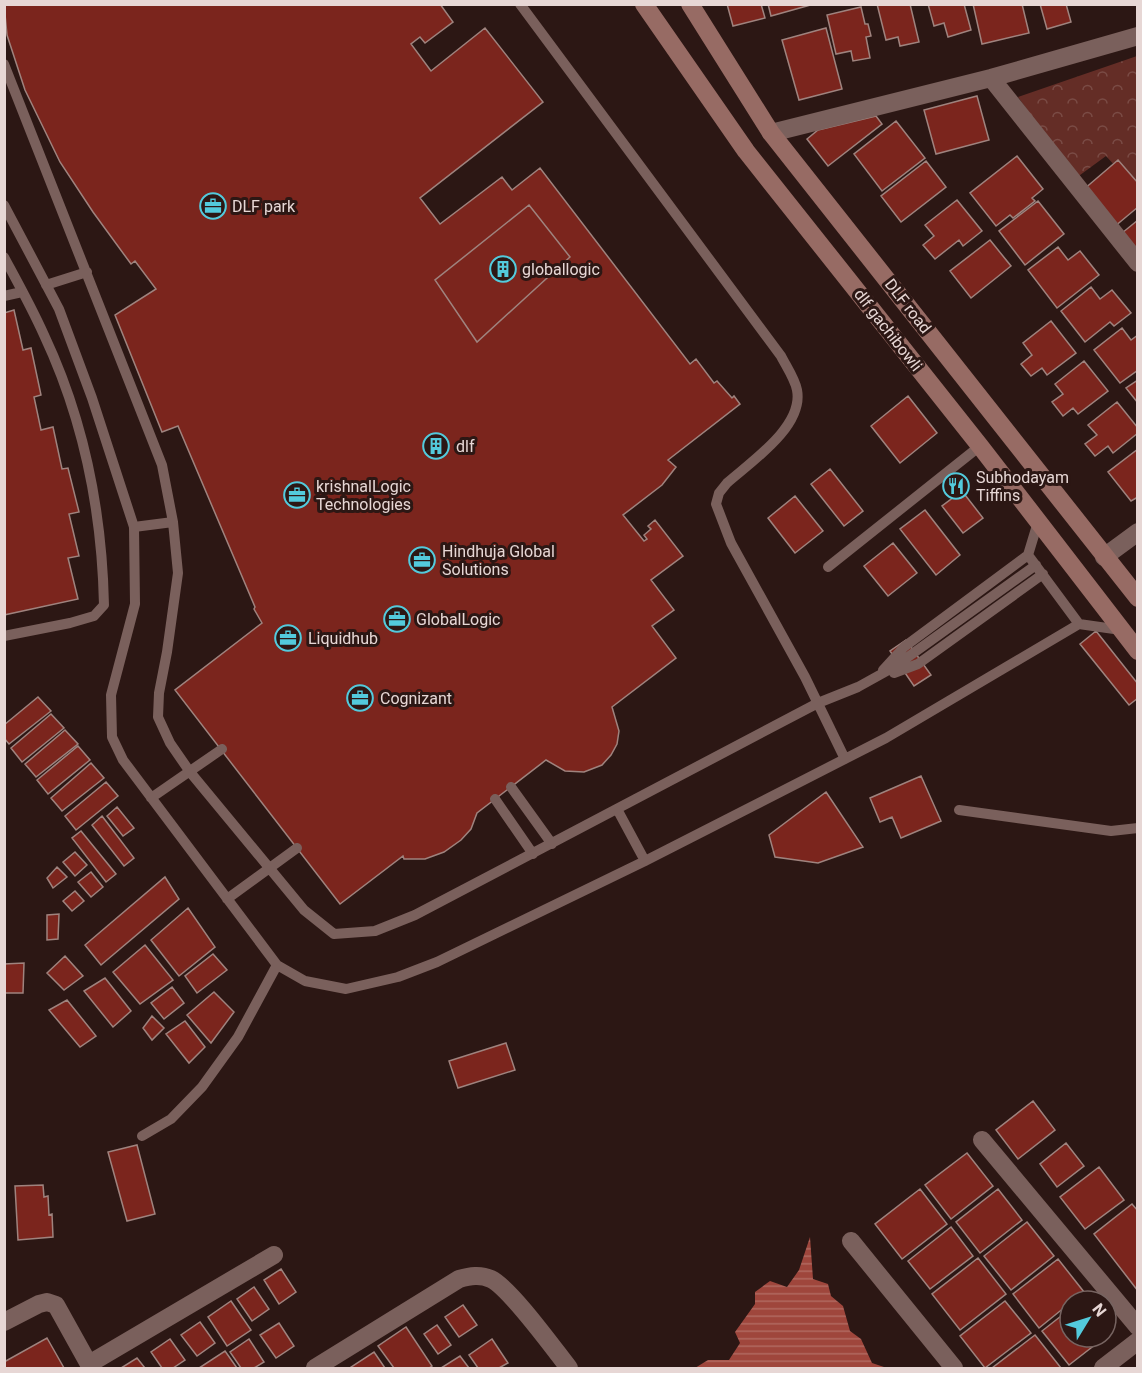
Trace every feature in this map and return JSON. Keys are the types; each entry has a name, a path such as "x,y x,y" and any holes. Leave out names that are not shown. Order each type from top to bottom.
{"main road":[{"name":"dlf gachibowli","path":"644,4 746,151 980,446 1137,651"},
{"name":"DLF road","path":"690,4 771,133 1137,598"}],"street":[{"path":"771,133 992,78 1137,36"},
{"path":"992,78 1137,263"},
{"path":"1104,557 1137,532"},
{"path":"982,1140 1137,1327"},
{"path":"851,1241 954,1368"},
{"path":"4,1322 39,1304 47,1302 56,1305 90,1366 274,1255"},
{"path":"315,1368 459,1279 469,1276 482,1276 493,1280 506,1291 564,1367"},
{"path":"1103,1368 1137,1341"}],"lane":[{"path":"520,4 781,356 797,389 797,408 788,428 728,483 719,493 716,504 731,543 818,703 845,759"},
{"path":"4,64 162,465 173,522 178,573 159,693 158,717 170,743 190,772 304,910 334,934 375,931 415,915 818,703 875,679 1040,569"},
{"path":"4,205 59,309 92,398 134,527 135,604 111,695 112,737 123,760 277,965 306,981 346,989 398,977 437,962 645,861 886,738 1079,624 1121,630"},
{"path":"4,257 45,335 70,399 89,464 103,571 104,605 94,616 4,636"},
{"path":"46,285 87,272"},
{"path":"4,296 22,292"},
{"path":"828,567 980,446"},
{"path":"134,527 173,522"},
{"path":"875,679 904,647 1028,555 1038,522"},
{"path":"1028,555 1079,624"},
{"path":"151,798 222,749"},
{"path":"510,787 552,844"},
{"path":"495,799 534,854"},
{"path":"617,809 645,861"},
{"path":"960,810 1111,831 1137,828"},
{"path":"227,899 297,848"},
{"path":"142,1136 171,1119 202,1087 238,1037 277,965"}],"green space":[{"path":"1137,56 1137,190 1106,156 1076,178 1018,97"}],"shaded area":[{"path":"810,1237 813,1279 828,1284 831,1296 843,1306 850,1331 861,1339 872,1363 887,1368 695,1368 708,1360 729,1360 740,1343 735,1332 755,1304 755,1292 770,1281 787,1287 799,1270"}],"building":[{"name":"dlf","path":"4,4 440,4 453,22 425,43 420,37 411,44 431,71 485,28 543,102 420,198 440,224 502,177 512,190 540,168 690,364 696,359 714,383 717,381 740,404 668,460 676,467 662,485 623,515 644,541 647,539 644,535 651,529 648,526 655,520 683,556 651,580 674,610 652,626 676,658 612,707 619,731 617,744 602,765 584,772 565,771 546,760 477,813 471,829 461,840 444,852 425,859 404,859 403,856 340,904 175,690 262,623 254,609 178,426 162,432 115,315 156,289 135,261 131,264 60,162 25,90 7,35"},
{"path":"727,4 761,4 765,18 733,26"},
{"path":"768,4 814,4 771,16"},
{"path":"877,4 910,4 919,42 900,46 898,37 886,40"},
{"path":"928,4 964,4 971,30 948,37 944,23 934,26"},
{"path":"973,4 1022,4 1029,33 982,44"},
{"path":"1040,4 1066,4 1071,22 1047,29"},
{"path":"861,7 871,36 866,37 870,58 853,61 851,51 836,54 827,15"},
{"path":"826,28 842,89 799,100 782,40"},
{"path":"977,96 989,140 936,154 924,110"},
{"path":"876,116 882,124 828,166 807,139 818,130"},
{"path":"896,121 925,158 882,191 854,154"},
{"path":"1017,156 1043,189 1032,198 1035,201 1013,218 1010,215 996,226 970,193"},
{"path":"1118,160 1138,183 1138,207 1114,227 1083,190"},
{"path":"926,161 946,187 901,222 881,196"},
{"path":"957,200 982,231 963,246 959,240 935,259 923,245 934,236 925,225"},
{"path":"1038,201 1064,234 1025,265 999,231"},
{"name":"globallogic","path":"529,205 570,257 477,342 435,280"},
{"path":"1138,220 1138,253 1122,233"},
{"path":"990,240 1011,266 971,298 950,271"},
{"path":"1058,247 1068,260 1080,251 1099,275 1057,308 1028,270"},
{"path":"1091,287 1100,299 1112,290 1131,313 1114,326 1110,322 1085,342 1061,311"},
{"path":"14,310 23,350 31,348 41,395 34,397 41,430 53,427 62,469 68,468 79,512 69,514 79,556 68,558 78,599 4,615 4,313"},
{"path":"1051,321 1076,353 1047,375 1042,368 1031,376 1021,364 1032,355 1023,343"},
{"path":"1122,328 1131,340 1138,335 1138,370 1120,383 1094,350"},
{"path":"1084,361 1108,391 1078,414 1073,408 1063,416 1052,402 1063,394 1055,384"},
{"path":"1138,380 1138,403 1126,388"},
{"path":"908,396 937,433 900,463 871,426"},
{"path":"1117,402 1138,428 1138,433 1113,453 1108,446 1095,456 1085,444 1097,435 1088,425"},
{"path":"1138,449 1138,497 1131,501 1108,472"},
{"path":"830,469 863,511 844,526 811,484"},
{"path":"962,491 983,518 963,533 942,506"},
{"path":"795,496 823,531 795,553 768,518"},
{"path":"925,510 960,555 936,575 900,529"},
{"path":"893,543 917,573 888,596 864,566"},
{"path":"1096,631 1138,684 1138,698 1129,705 1080,644"},
{"path":"906,640 931,675 914,686 890,651"},
{"path":"38,697 51,711 9,744 4,738 4,725"},
{"path":"51,714 64,728 22,762 11,748"},
{"path":"65,730 78,744 36,777 25,764"},
{"path":"78,746 90,760 48,794 37,780"},
{"path":"91,763 104,778 62,811 51,798"},
{"path":"921,776 941,821 901,838 892,817 880,822 870,798"},
{"path":"106,782 118,796 76,830 65,816"},
{"path":"826,792 863,847 818,863 775,857 769,835"},
{"path":"117,807 134,828 123,836 107,816"},
{"path":"102,816 134,858 124,866 92,825"},
{"path":"81,831 116,874 106,882 72,838"},
{"path":"75,852 87,865 75,876 63,862"},
{"path":"57,867 67,877 53,888 47,878"},
{"path":"91,872 103,887 91,897 78,882"},
{"path":"165,877 179,899 101,965 85,945"},
{"path":"75,891 84,901 72,911 63,901"},
{"path":"188,908 215,947 179,976 151,940"},
{"path":"59,914 58,939 47,940 47,915"},
{"path":"145,945 173,980 140,1004 113,972"},
{"path":"213,954 227,970 197,993 185,976"},
{"path":"65,956 83,976 64,990 47,973"},
{"path":"24,963 23,993 4,993 4,964"},
{"path":"105,978 131,1011 113,1027 84,991"},
{"path":"172,987 184,1003 164,1019 151,1003"},
{"path":"214,992 234,1012 211,1043 187,1015"},
{"path":"67,1000 96,1036 80,1047 49,1010"},
{"path":"152,1016 164,1028 152,1040 143,1028"},
{"path":"185,1021 205,1047 189,1063 166,1034"},
{"path":"506,1043 515,1070 458,1088 449,1061"},
{"path":"1033,1101 1055,1130 1018,1159 996,1130"},
{"path":"1066,1143 1084,1166 1057,1187 1040,1164"},
{"path":"137,1145 155,1214 127,1221 108,1152"},
{"path":"967,1153 993,1186 951,1219 925,1185"},
{"path":"1099,1167 1124,1200 1085,1229 1060,1197"},
{"path":"43,1185 44,1197 48,1196 49,1215 52,1214 53,1237 18,1240 15,1186"},
{"path":"920,1189 947,1224 902,1259 875,1224"},
{"path":"998,1189 1022,1220 980,1253 956,1222"},
{"path":"1132,1204 1138,1211 1138,1291 1094,1234"},
{"path":"1027,1222 1054,1256 1011,1290 984,1256"},
{"path":"951,1227 973,1256 930,1289 908,1261"},
{"path":"978,1258 1006,1294 960,1330 932,1294"},
{"path":"1058,1259 1082,1289 1058,1289 1058,1313 1039,1328 1013,1294"},
{"path":"281,1269 296,1292 279,1304 264,1280"},
{"path":"254,1287 269,1309 252,1321 237,1299"},
{"path":"231,1301 251,1330 227,1346 208,1317"},
{"path":"1005,1301 1031,1333 985,1368 960,1336"},
{"path":"463,1305 477,1325 459,1337 445,1317"},
{"path":"1058,1318 1058,1349 1090,1349 1069,1365 1042,1331"},
{"path":"200,1322 215,1343 197,1356 181,1335"},
{"path":"279,1323 294,1346 276,1358 260,1335"},
{"path":"437,1325 451,1345 438,1354 424,1334"},
{"path":"406,1327 432,1366 429,1368 394,1368 378,1346"},
{"path":"1035,1335 1061,1368 992,1368"},
{"path":"47,1338 64,1368 4,1368 4,1362"},
{"path":"170,1339 185,1360 173,1368 162,1368 151,1352"},
{"path":"249,1339 264,1362 254,1368 241,1368 230,1352"},
{"path":"492,1339 508,1363 499,1368 478,1368 469,1355"},
{"path":"225,1351 237,1368 199,1368"},
{"path":"374,1352 385,1368 351,1367"},
{"path":"460,1356 469,1368 441,1368"},
{"path":"137,1358 145,1368 121,1368"}],"place":[{"name":"DLF park","path":"213,206"},
{"name":"globallogic","path":"503,269"},
{"name":"dlf","path":"436,446"},
{"name":"Subhodayam Tiffins","path":"956,486"},
{"name":"krishnalLogic Technologies","path":"297,495"},
{"name":"Hindhuja Global Solutions","path":"422,560"},
{"name":"GlobalLogic","path":"397,619"},
{"name":"Liquidhub","path":"288,638"},
{"name":"Cognizant","path":"360,698"}]}
